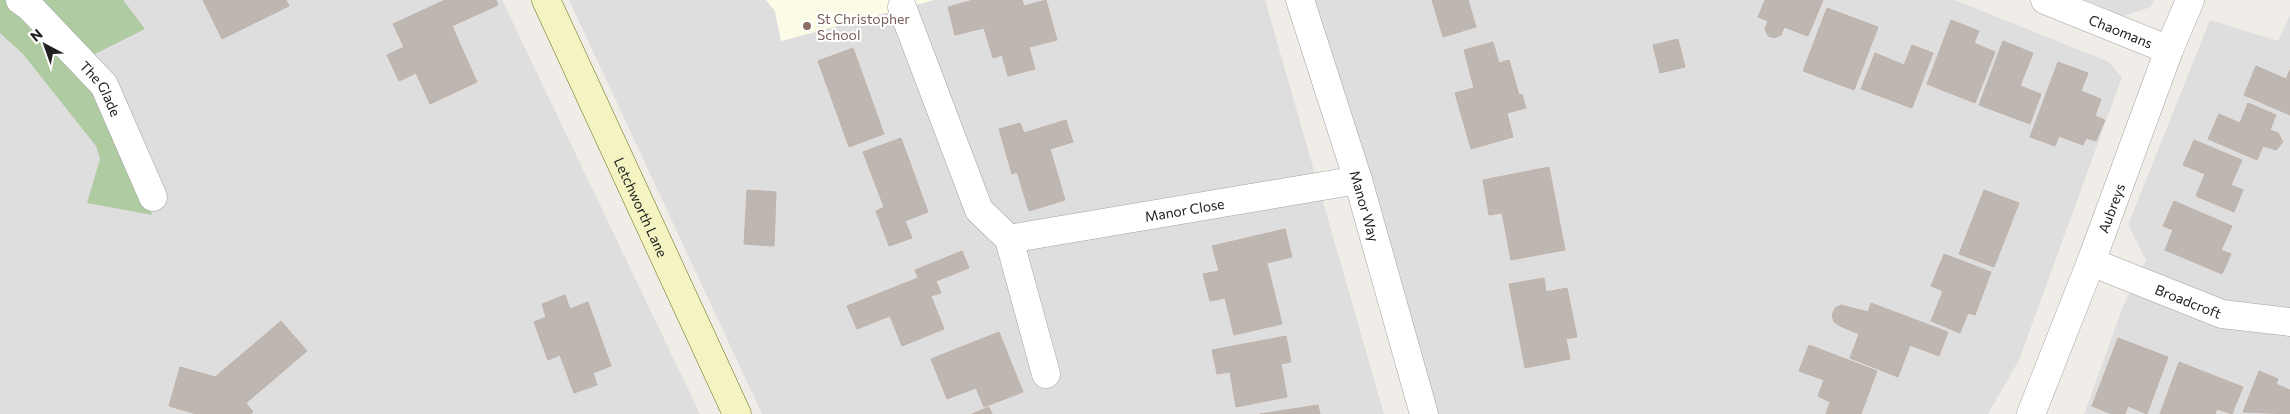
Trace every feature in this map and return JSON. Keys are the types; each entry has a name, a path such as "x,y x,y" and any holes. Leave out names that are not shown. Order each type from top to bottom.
{"street":[{"name":"The Glade","path":"20,0 31,8 104,85 153,197"},
{"name":"Letchworth Lane","path":"546,0 737,414"},
{"name":"Manor Way","path":"1300,0 1358,180 1424,414"},
{"name":"Chaomans","path":"2045,0 2169,50"},
{"name":"Aubreys","path":"2031,414 2091,262 2169,50 2190,0"},
{"path":"902,6 979,210 1009,239 1046,374"},
{"name":"Manor Close","path":"1009,239 1358,180"},
{"name":"Broadcroft","path":"2091,262 2222,314 2290,322"}],"shaded area":[{"path":"0,0 502,0 700,414 0,414"},
{"path":"569,0 766,0 775,11 781,41 934,0 1265,0 1384,414 762,414"},
{"name":"St Christopher School","path":"766,0 934,0 781,41 775,11"},
{"path":"1312,0 1955,0 2109,62 2122,77 2019,360 1988,414 1434,414"},
{"path":"2086,0 2154,0 2151,7 2123,16"},
{"path":"2290,15 2290,414 2084,414 2123,306 2146,260 2128,225 2210,20 2278,41"}],"green space":[{"path":"0,0 11,0 77,57 135,159 152,215 87,203 100,159 96,146 23,54 0,33"},
{"path":"30,0 123,0 145,29 93,55"}],"building":[{"path":"203,0 286,0 289,6 222,39"},
{"path":"445,0 496,0 498,5 452,26 477,82 430,104 416,73 399,81 387,55 404,47 393,24"},
{"path":"973,0 1022,0 1024,6 1046,0 1057,40 1029,47 1035,69 1008,76 1002,55 993,58 984,28 955,35 948,7"},
{"path":"1432,0 1468,0 1476,27 1443,37"},
{"path":"1765,0 1823,0 1808,36 1784,27 1781,35 1774,38 1768,36 1765,29 1768,21 1758,17"},
{"path":"1827,8 1878,27 1854,90 1803,71"},
{"path":"1951,20 1979,31 1974,43 1995,52 1975,103 1927,84"},
{"path":"1678,39 1685,67 1660,73 1653,45"},
{"path":"2003,41 2033,53 2020,86 2041,94 2030,124 1979,105"},
{"path":"1493,42 1499,63 1509,60 1519,95 1522,94 1526,108 1507,113 1513,137 1471,149 1455,93 1474,88 1464,50"},
{"path":"1912,45 1933,53 1912,108 1861,89 1875,53 1904,65"},
{"path":"853,48 884,134 849,147 818,61"},
{"path":"2058,62 2088,73 2081,91 2101,99 2095,116 2105,120 2096,141 2086,138 2083,145 2059,136 2055,146 2030,137"},
{"path":"2256,66 2286,79 2290,70 2290,115 2244,95"},
{"path":"2248,103 2276,115 2270,130 2278,133 2283,142 2276,150 2263,146 2257,160 2208,139 2219,114 2240,123"},
{"path":"1066,120 1073,142 1050,149 1065,200 1029,211 1017,172 1012,174 999,129 1020,123 1024,133"},
{"path":"901,138 928,212 905,221 912,238 889,246 876,211 884,207 863,152"},
{"path":"2194,140 2242,160 2231,185 2243,190 2234,212 2196,196 2205,174 2183,165"},
{"path":"1549,167 1565,250 1511,260 1502,213 1489,215 1483,180"},
{"path":"747,190 776,192 774,246 744,244"},
{"path":"1984,190 2019,203 1994,267 1959,254"},
{"path":"2174,201 2232,226 2221,250 2231,254 2222,274 2165,250 2173,230 2163,226"},
{"path":"1285,229 1292,257 1267,263 1282,324 1234,335 1225,298 1210,301 1203,274 1219,271 1212,246"},
{"path":"962,251 969,268 936,281 941,293 931,296 944,329 902,346 890,316 857,329 847,306 918,278 915,270"},
{"path":"1944,254 1991,272 1975,315 1968,313 1960,333 1931,321 1943,291 1931,286"},
{"path":"1544,278 1546,292 1567,288 1577,337 1566,339 1570,359 1525,368 1509,284"},
{"path":"565,295 570,309 588,302 611,366 593,373 597,385 574,393 560,355 548,360 534,322 546,317 542,304"},
{"path":"1871,303 1948,332 1939,356 1910,345 1898,377 1850,358 1859,334 1834,322 1832,315 1835,308 1841,305 1868,312"},
{"path":"281,321 307,351 246,403 253,412 250,414 196,414 169,406 180,367 215,377"},
{"path":"999,332 1023,392 984,407 976,388 947,399 931,359"},
{"path":"1286,336 1291,362 1281,364 1287,397 1236,407 1230,372 1217,374 1212,350"},
{"path":"2118,338 2168,357 2147,414 2128,406 2125,414 2112,414 2092,406"},
{"path":"1809,345 1877,371 1861,414 1826,414 1830,402 1818,396 1824,380 1799,371"},
{"path":"2179,362 2243,387 2232,414 2217,409 2215,414 2160,414"},
{"path":"2259,371 2278,379 2276,384 2290,390 2290,414 2243,412"},
{"path":"1318,405 1320,414 1260,414"},
{"path":"989,407 992,414 972,414"}],"place":[{"name":"St Christopher School","path":"807,26"}]}
